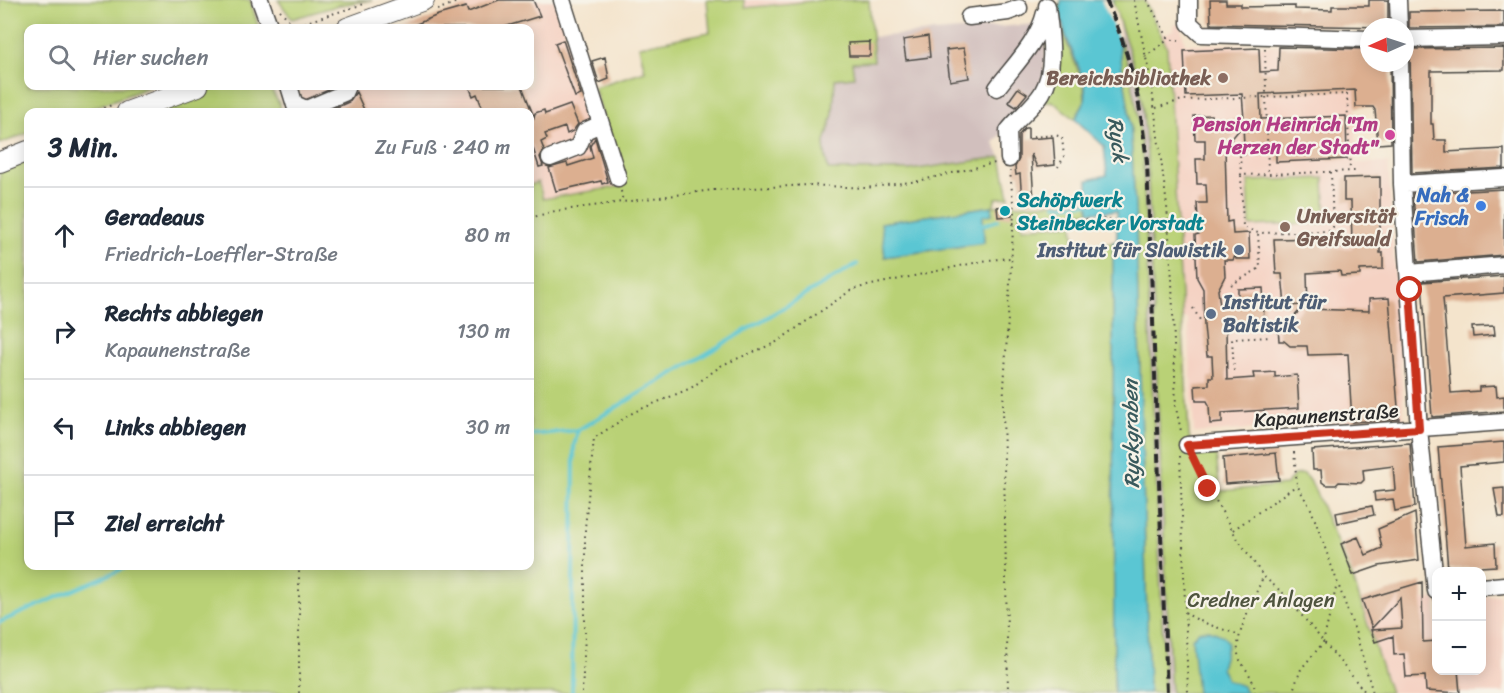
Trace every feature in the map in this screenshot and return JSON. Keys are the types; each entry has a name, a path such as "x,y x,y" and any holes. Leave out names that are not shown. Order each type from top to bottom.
{"main road":[{"path":"356,24 424,0"},
{"path":"139,108 187,90"},
{"path":"0,162 24,153"}],"street":[{"path":"260,0 269,24"},
{"path":"562,0 618,178"},
{"path":"1398,0 1399,18"},
{"path":"969,17 1008,12 1018,4 1047,3"},
{"path":"997,88 1037,34 1047,3"},
{"path":"1004,161 1008,131 1042,93 1049,69 1051,37 1047,3"},
{"path":"1188,3 1188,17 1192,28 1201,34 1360,39"},
{"path":"1414,39 1504,37"},
{"path":"1400,72 1402,184 1409,228 1409,273 1419,429 1433,567"},
{"path":"290,90 296,108"},
{"path":"308,108 344,93 345,90"},
{"path":"549,158 578,147 585,131 601,124"},
{"path":"1402,184 1504,178"},
{"path":"1409,273 1504,265"},
{"name":"Kapaunenstraße","path":"1184,440 1293,438 1504,422"},
{"path":"1486,587 1504,585"}],"path":[{"path":"1134,0 1155,108 1167,206 1176,408 1184,440 1208,489 1263,576 1284,594 1366,693"},
{"path":"1147,0 1169,39"},
{"path":"278,8 292,24"},
{"path":"308,24 340,10 373,17"},
{"path":"1264,37 1268,174"},
{"path":"1145,57 1169,39 1179,41"},
{"path":"1155,108 1182,100 1347,94 1350,171"},
{"path":"1033,137 1055,135 1062,137 1064,157 1058,167"},
{"path":"1267,153 1240,155 1243,228 1258,233 1329,231 1333,227 1331,172"},
{"path":"534,217 555,211 713,190 809,185 865,188 918,182 1004,161 1013,223 1003,406 1008,693"},
{"path":"1240,176 1355,171"},
{"path":"1013,223 1115,219"},
{"path":"1231,285 1260,268 1258,233"},
{"path":"582,693 585,635 585,528 594,438 634,412 691,388 722,364 775,343 853,289 988,260 1010,258"},
{"path":"1193,308 1200,320"},
{"path":"1234,371 1232,339 1271,337"},
{"path":"1293,438 1297,484 1311,509 1373,693"},
{"path":"1184,440 1180,474 1188,693"},
{"path":"1232,530 1297,484"},
{"path":"299,570 299,693"},
{"path":"1255,693 1252,681 1240,659 1237,641 1263,576"},
{"path":"1292,693 1301,669 1323,643 1337,584"},
{"path":"1185,612 1192,618 1240,635"}],"shaded area":[{"path":"480,0 555,0 617,187 542,200 538,182 534,184 534,108 305,108 299,90 534,90 534,24 415,24"},
{"path":"744,0 821,0 744,8"},
{"path":"1109,0 1133,62 1142,102 1147,156 1171,693 1165,693 1143,163 1137,102"},
{"path":"1036,24 1047,29 1043,81 994,143 1001,157 910,170 828,170 824,146 833,114 835,79 851,62 874,61 872,37","holes":["928,36 930,57 906,60 903,40","964,48 969,78 950,81 946,50"]},
{"name":"Universität Greifswald","path":"1174,24 1180,24 1185,44 1360,47 1360,72 1392,72 1355,73 1356,163 1388,163 1404,420 1194,433 1188,319 1183,318 1167,47 1162,35 1174,30"},
{"path":"1422,582 1424,600 1432,599 1432,675 1486,675 1486,596 1499,595 1504,639 1504,693 1390,693 1359,601"}],"green space":[{"path":"0,0 250,0 258,24 24,24 24,90 141,90 93,108 24,108 24,135 0,144"},
{"path":"278,0 372,0 340,5 292,19"},
{"path":"707,0 744,0 745,8 821,0 869,0 874,61 852,62 854,77 835,79 833,114 824,146 828,170 910,170 1001,157 1009,197 996,198 993,206 1089,201 1089,212 1022,216 1022,228 1073,224 1075,247 1113,242 1114,693 0,693 0,169 24,160 24,570 534,570 534,184 538,182 543,199 623,186 594,87 645,71 639,46 710,32","holes":["992,206 983,216 984,243 885,257 882,223"]},
{"name":"Credner Anlagen","path":"1112,0 1144,0 1167,47 1189,436 1195,454 1216,453 1220,491 1286,485 1294,475 1304,474 1313,486 1354,582 1390,693 1171,693 1147,156 1142,102 1133,62"},
{"path":"1060,5 1060,26 1084,85 1085,102 1075,119 1052,101 1044,102 1050,8"},
{"path":"1119,37 1129,68 1135,99 1143,163 1165,693 1149,693 1136,226 1130,117 1122,75"},
{"path":"212,90 271,90 280,105 280,108 161,108"},
{"path":"1324,178 1326,223 1250,226 1248,181"}],"water":[{"path":"1061,0 1112,0 1130,117 1136,226 1149,693 1114,693 1113,242 1117,241 1117,211 1089,212 1088,180 1107,175 1104,146 1075,119 1083,105 1086,93 1080,69 1063,28"},
{"path":"992,206 993,214 983,216 984,243 885,257 881,223"},
{"path":"1209,630 1224,636 1228,643 1221,668 1227,680 1242,686 1247,693 1197,693 1192,639 1199,631"}],"pier":[{"path":"1101,0 1111,0 1116,11 1121,36 1118,38"}],"building":[{"path":"499,0 533,0 540,16 514,24 417,24 466,7 468,12"},
{"path":"1210,0 1226,0 1226,4 1241,4 1241,7 1295,6 1295,9 1332,10 1332,6 1369,6 1369,0 1388,0 1388,18 1360,18 1360,27 1211,24"},
{"path":"1504,11 1504,27 1414,28 1414,18 1409,18 1409,12"},
{"path":"928,36 930,57 906,60 903,40"},
{"path":"563,40 581,95 575,97 555,43"},
{"path":"870,42 870,56 849,56 848,43"},
{"path":"1279,47 1360,49 1360,72 1390,72 1391,143 1378,144 1375,110 1373,107 1356,107 1355,90 1260,94 1261,119 1346,116 1347,159 1276,162 1276,144 1244,145 1243,125 1225,147 1227,222 1232,221 1233,234 1249,233 1250,259 1236,259 1236,254 1233,260 1224,260 1225,276 1218,290 1220,306 1238,305 1238,289 1263,288 1264,305 1263,326 1226,328 1227,380 1254,378 1253,373 1275,372 1275,377 1297,375 1299,408 1222,413 1222,423 1210,424 1209,405 1207,401 1196,401 1195,386 1209,385 1209,377 1213,377 1212,356 1207,356 1203,289 1197,278 1195,235 1199,234 1197,203 1207,203 1206,184 1197,184 1196,159 1205,159 1205,140 1195,140 1194,116 1211,115 1211,120 1244,119 1242,94 1186,96 1184,51 1259,48 1260,72 1278,71"},
{"path":"964,48 969,78 950,81 946,50"},
{"path":"1504,48 1504,70 1431,71 1431,124 1433,124 1434,140 1446,140 1446,152 1504,149 1504,168 1412,173 1410,72 1414,72 1414,49"},
{"path":"605,57 609,79 599,83 592,61"},
{"path":"1018,88 1027,94 1016,107 1008,102"},
{"path":"471,90 524,90 531,108 482,108 477,94 473,96"},
{"path":"356,92 363,108 335,108 349,102"},
{"path":"570,105 578,124 573,131 567,134 565,127 545,134 547,139 541,142 544,150 540,157 543,166 539,167 534,151 535,113 544,110 545,114"},
{"path":"1025,128 1028,128 1028,139 1053,137 1055,165 1037,167 1031,154 1034,201 1022,201 1020,174 1016,175 1015,167 1019,159 1019,135"},
{"path":"595,138 608,182 602,184 601,181 556,191 549,168 567,163 568,166 593,158 590,146"},
{"path":"1380,177 1380,253 1383,253 1383,269 1360,270 1360,275 1341,276 1340,271 1307,273 1308,309 1369,311 1369,299 1389,298 1399,419 1352,422 1348,354 1308,355 1307,346 1290,346 1284,341 1279,341 1278,327 1284,327 1305,305 1285,306 1282,274 1276,274 1274,239 1324,238 1324,248 1352,248 1351,201 1344,201 1344,178"},
{"path":"1504,189 1504,255 1418,262 1413,194"},
{"name":"Schöpfwerk Steinbecker Vorstadt","path":"1011,206 1012,216 998,217 997,207"},
{"path":"1504,276 1504,293 1443,298 1451,393 1479,391 1479,387 1496,386 1497,397 1504,396 1504,411 1432,417 1422,282"},
{"path":"1494,326 1495,335 1473,337 1472,327"},
{"path":"1504,442 1504,462 1460,466 1466,546 1495,543 1496,566 1448,567 1438,447"},
{"path":"1410,443 1415,507 1395,511 1393,499 1375,501 1374,492 1395,490 1393,466 1363,470 1364,480 1361,483 1339,482 1336,485 1326,485 1322,482 1321,470 1313,470 1312,450"},
{"path":"1276,453 1279,480 1225,484 1223,458"},
{"path":"1504,488 1504,517 1499,517 1494,489"},
{"path":"1372,506 1374,515 1338,523 1336,513"},
{"path":"1415,513 1419,560 1379,566 1353,575 1341,544 1358,537 1366,555 1382,548 1378,529"},
{"path":"1422,582 1423,642 1432,641 1432,675 1458,675 1460,693 1426,691 1425,676 1406,677 1404,654 1394,655 1393,636 1375,642 1371,630 1402,628 1400,598 1372,628 1362,600"}],"waterway":[{"path":"1056,205 1091,203"},
{"path":"983,225 998,220"},
{"path":"572,693 574,446 578,430 857,264"},
{"path":"534,435 578,430"},
{"path":"0,622 120,570"}],"railway":[{"path":"1106,0 1129,60 1147,162 1167,693"}],"place":[{"name":"Bereichsbibliothek","path":"1223,78"},
{"name":"Pension Heinrich \"Im Herzen der Stadt\"","path":"1390,135"},
{"name":"Nah & Frisch","path":"1481,206"},
{"name":"Schöpfwerk Steinbecker Vorstadt","path":"1005,211"},
{"name":"Universität Greifswald","path":"1285,227"},
{"name":"Institut für Slawistik","path":"1239,250"},
{"name":"Institut für Baltistik","path":"1211,314"}],"route":[{"path":"1208,489 1187,445 1419,429 1410,290"}],"water label":[{"name":"Ryck","path":"1118,140"},
{"name":"Ryckgraben","path":"1131,434"}]}
